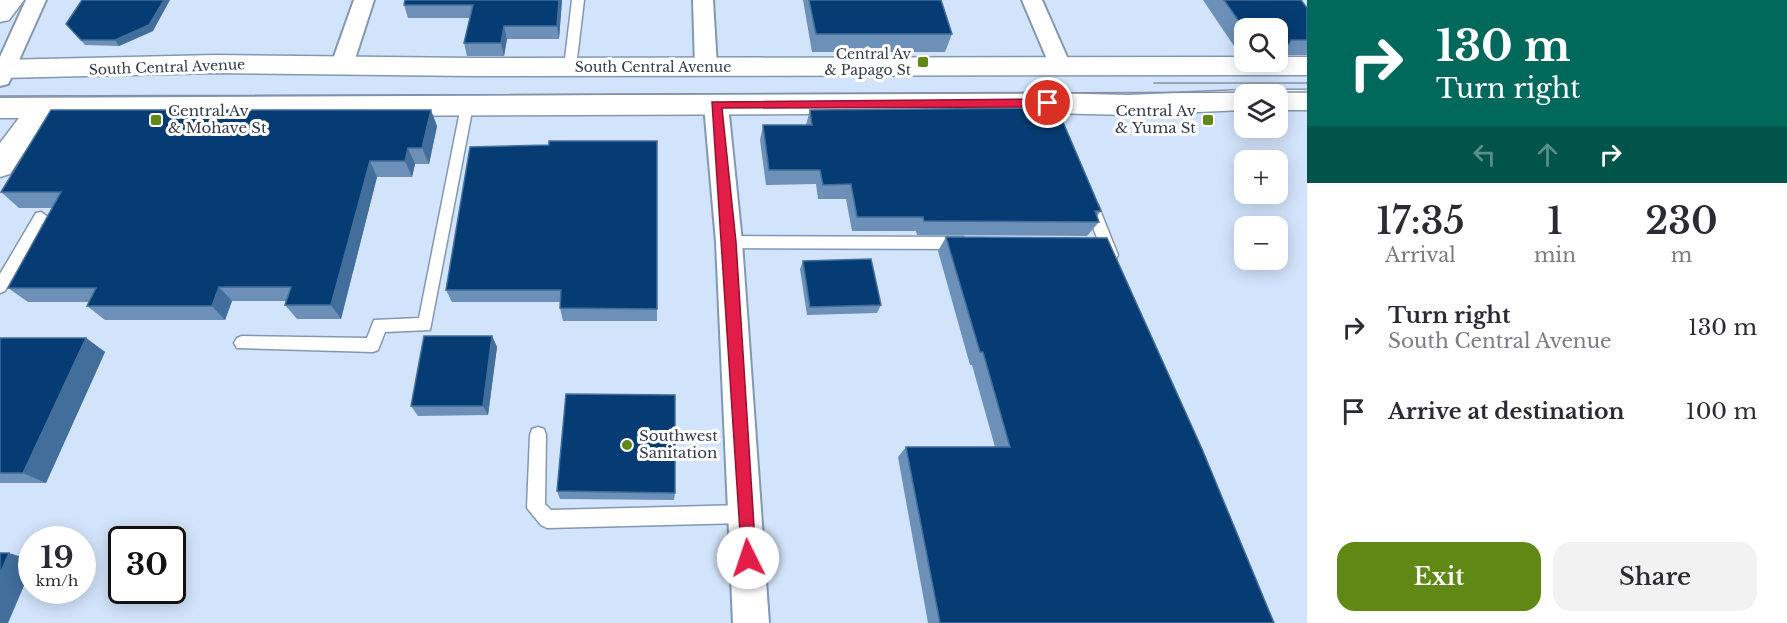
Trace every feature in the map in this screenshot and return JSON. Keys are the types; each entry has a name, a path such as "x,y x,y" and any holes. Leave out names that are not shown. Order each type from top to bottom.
{"main road":[{"path":"0,14 12,0"},
{"name":"South Central Avenue","path":"2,72 216,64 570,67 1307,66"},
{"path":"0,108 716,105 1053,113 1128,105 1234,100"},
{"path":"1288,100 1307,100"},
{"path":"0,166 26,127 51,108"}],"street":[{"path":"2,72 36,0"},
{"path":"342,65 364,0"},
{"path":"703,0 706,67"},
{"path":"1032,0 1060,66"},
{"path":"716,105 729,242 752,623"}],"lane":[{"path":"570,67 578,0"},
{"path":"242,343 373,345 379,325 425,325 467,106"},
{"path":"1084,190 1101,244 1116,266"},
{"path":"0,287 41,217"},
{"path":"729,242 977,243"},
{"path":"538,435 536,508 547,519 745,514"}],"building":[{"path":"82,0 164,0 149,25 115,40 81,40 66,24"},
{"path":"405,0 559,0 557,26 504,26 501,43 464,43 473,5 404,5"},
{"path":"809,0 941,0 952,34 816,34"},
{"path":"1224,0 1301,0 1307,8 1307,40 1291,40 1288,44 1288,18 1237,18"},
{"path":"1057,108 1101,211 1095,211 1099,222 924,221 923,217 857,217 851,184 823,185 820,170 769,170 763,125 812,125 810,110"},
{"path":"51,110 431,110 422,148 408,148 405,161 370,161 331,305 285,305 291,287 219,287 212,306 87,306 96,288 8,288 61,192 1,192"},
{"path":"549,141 657,141 657,309 560,308 561,290 446,290 470,147 549,145"},
{"path":"946,237 1107,238 1202,449 1274,623 940,623 906,447 1010,447 983,352 980,352"},
{"path":"871,259 881,305 810,307 803,261"},
{"path":"424,336 492,336 483,406 411,406"},
{"path":"0,338 86,338 23,473 0,473"},
{"path":"566,394 675,395 675,493 557,491"},
{"path":"0,553 9,553 0,574"}],"tram line":[{"path":"1154,83 1307,83"},
{"path":"0,96 1307,92"}],"place":[{"name":"Central Av & Papago St","path":"923,62"},
{"name":"Central Av & Mohave St","path":"156,120"},
{"name":"Central Av & Yuma St","path":"1208,120"},
{"name":"Southwest Sanitation","path":"627,445"}],"route":[{"path":"748,558 729,242 716,105 1048,103"}]}
